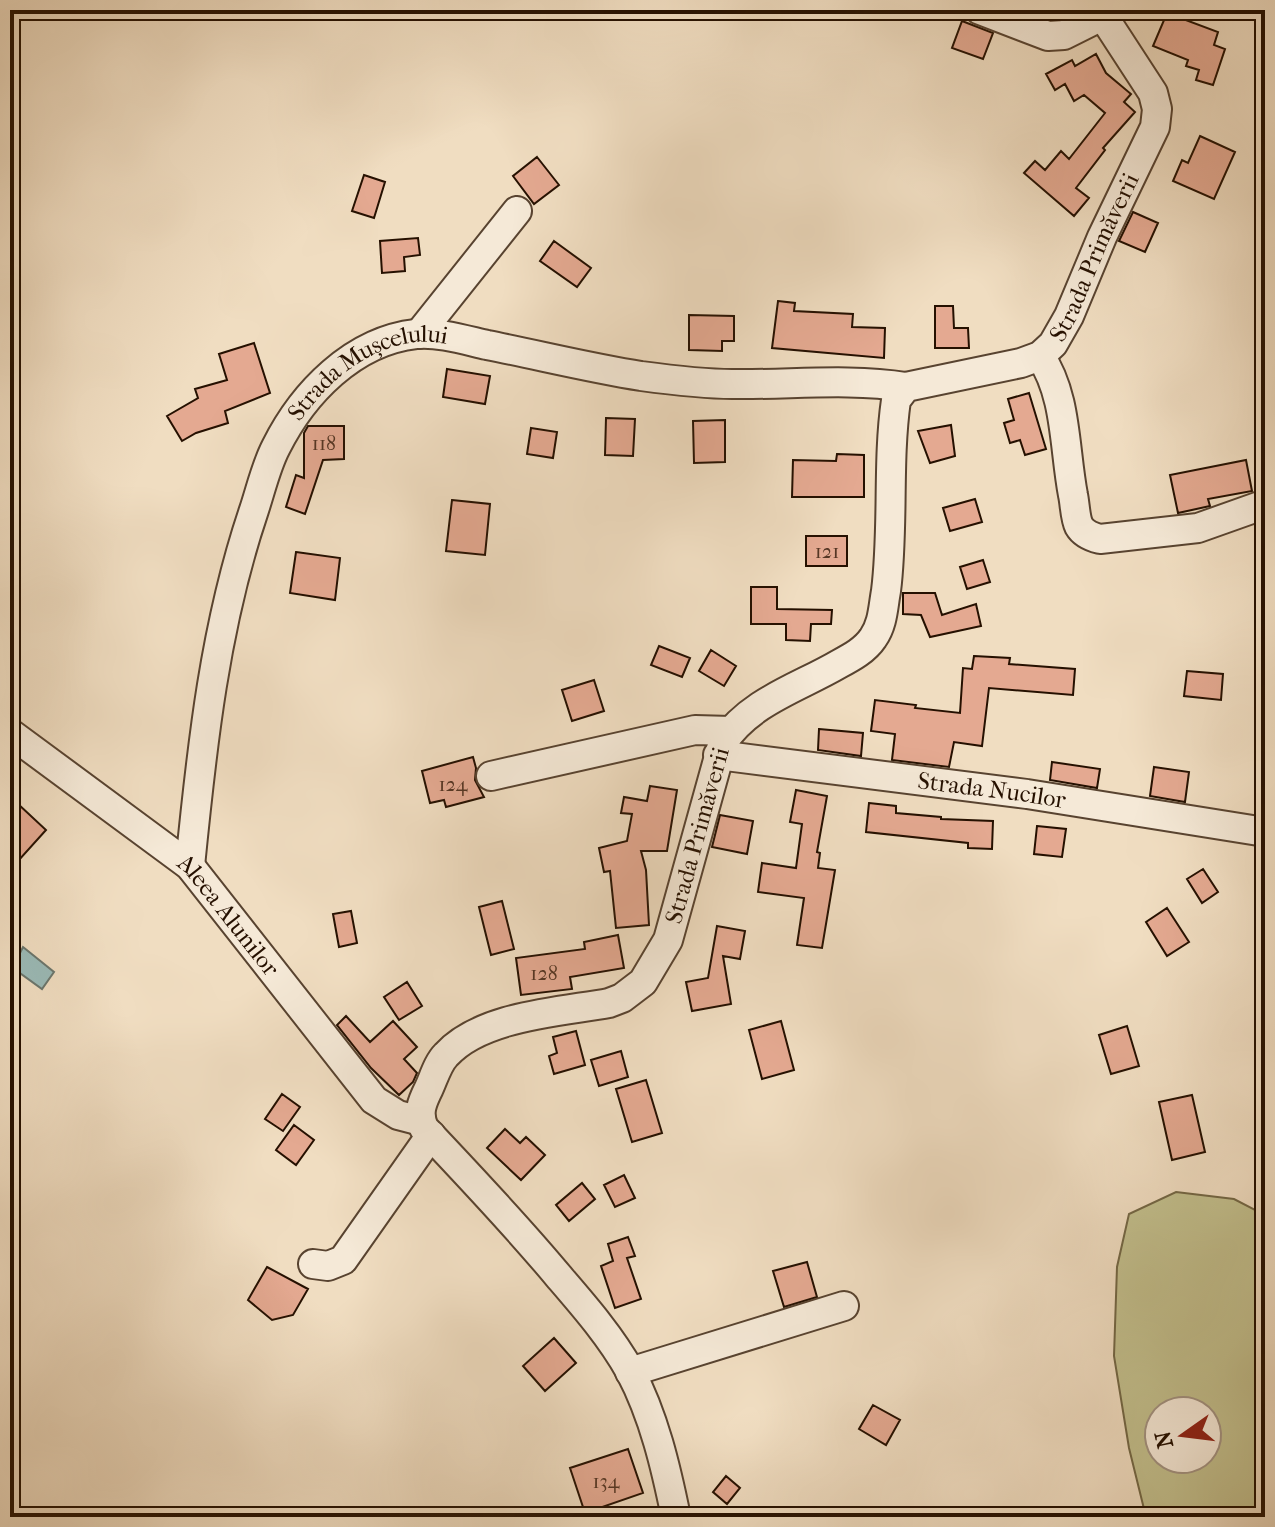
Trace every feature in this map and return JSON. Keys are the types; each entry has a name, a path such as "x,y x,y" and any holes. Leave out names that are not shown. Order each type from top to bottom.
{"street":[{"path":"980,10 1048,36 1064,35 1101,13"},
{"name":"Strada Primăverii","path":"426,1128 420,1105 444,1056 469,1035 499,1024 609,1003 622,998 643,982 668,940 724,743 753,709 860,652 872,640 880,625 890,559 894,411 896,400 906,387 1021,363 1040,356 1062,332 1102,237 1155,127 1157,109 1153,93 1101,13"},
{"path":"419,334 517,211"},
{"name":"Strada Mușcelului","path":"190,866 209,698 222,626 246,533 275,448 310,394 340,367 374,344 419,334 460,339 640,376 685,381 731,384 851,382 906,387"},
{"path":"1040,356 1051,372 1059,393 1079,526 1090,536 1100,539 1198,528 1260,506"},
{"name":"Strada Nucilor","path":"491,776 695,730 724,743 1265,832"},
{"name":"Aleea Alunilor","path":"13,742 190,866 374,1100 426,1128"},
{"path":"313,1264 328,1266 343,1260 426,1128 517,1226 597,1321 630,1372 651,1421 676,1517"},
{"path":"630,1372 844,1306"}],"shaded area":[{"path":"1176,1192 1234,1199 1265,1215 1265,1517 1146,1517 1129,1448 1114,1356 1117,1267 1129,1214"}],"water":[{"path":"23,947 54,972 42,989 13,968 15,961 12,957 20,953"}],"building":[{"path":"1167,13 1218,32 1214,45 1225,49 1213,85 1196,80 1199,70 1186,66 1188,60 1153,46"},
{"path":"962,21 993,33 983,59 952,48"},
{"path":"1096,54 1106,73 1131,94 1124,102 1135,112 1103,148 1105,150 1076,188 1089,198 1074,216 1024,173 1035,161 1045,170 1061,151 1069,159 1105,113 1084,95 1074,101 1065,84 1055,90 1046,74 1072,60 1075,66"},
{"path":"1200,136 1235,152 1214,199 1173,181 1182,160 1188,163"},
{"path":"537,157 559,185 534,204 513,176"},
{"path":"364,175 385,182 374,218 352,211"},
{"path":"1133,212 1158,223 1145,252 1119,241"},
{"path":"418,238 420,255 404,257 405,271 382,273 380,241"},
{"path":"554,241 591,268 577,287 540,261"},
{"path":"778,301 795,303 794,311 853,314 852,327 885,328 884,358 772,348"},
{"path":"935,306 953,306 954,328 968,328 969,348 935,348"},
{"path":"689,315 734,316 734,341 722,341 722,351 689,350"},
{"path":"254,343 270,393 225,411 228,423 182,441 167,416 198,398 195,389 227,380 219,354"},
{"path":"447,369 490,376 485,404 443,397"},
{"path":"1029,393 1046,449 1025,455 1020,440 1010,443 1004,423 1014,420 1008,399"},
{"path":"606,418 635,419 633,456 605,455"},
{"path":"725,420 725,462 694,463 693,421"},
{"path":"951,425 955,456 930,463 918,431"},
{"path":"308,426 344,426 344,459 323,460 305,514 286,507 296,475 304,478 304,433"},
{"path":"531,428 557,432 553,458 527,454"},
{"path":"837,454 864,455 864,497 792,497 793,460 836,461"},
{"path":"1246,460 1252,491 1208,499 1210,506 1178,513 1170,475"},
{"path":"975,499 982,522 950,531 943,508"},
{"path":"452,500 490,504 485,555 446,551"},
{"path":"806,536 847,536 847,566 806,566"},
{"path":"296,552 340,558 335,600 290,593"},
{"path":"983,560 990,582 967,589 960,567"},
{"path":"751,587 777,587 777,609 832,610 831,624 811,624 810,641 786,640 786,624 751,624"},
{"path":"903,593 935,593 942,615 976,604 981,626 930,637 921,615 903,614"},
{"path":"659,646 690,658 682,677 651,665"},
{"path":"711,650 736,666 724,686 699,671"},
{"path":"974,656 1010,658 1009,664 1075,669 1073,695 989,688 982,746 954,742 949,767 892,760 895,734 871,731 875,700 960,713 963,668 972,669"},
{"path":"1187,671 1223,674 1221,700 1184,696"},
{"path":"594,680 604,711 572,721 562,690"},
{"path":"819,729 863,733 861,756 818,750"},
{"path":"473,757 475,780 484,797 446,807 444,800 430,803 422,771"},
{"path":"1052,762 1100,769 1097,788 1050,780"},
{"path":"1154,767 1189,772 1185,802 1150,796"},
{"path":"650,786 677,790 667,851 641,851 646,870 649,925 616,928 610,871 604,872 599,848 627,841 632,814 621,813 624,797 647,801"},
{"path":"796,790 827,796 817,852 820,853 818,868 835,870 822,948 797,945 804,898 758,892 762,863 796,868 802,824 790,822"},
{"path":"17,803 46,830 10,870 10,811"},
{"path":"869,803 896,806 896,813 993,821 992,849 968,848 968,843 866,832"},
{"path":"720,815 753,821 747,854 712,847"},
{"path":"1037,826 1066,829 1062,857 1034,854"},
{"path":"1203,869 1218,892 1202,903 1187,879"},
{"path":"502,901 514,949 491,955 479,907"},
{"path":"1167,908 1189,942 1167,956 1146,922"},
{"path":"351,911 357,943 339,947 333,914"},
{"path":"717,926 745,931 740,959 723,956 731,1004 692,1011 686,982 708,978"},
{"path":"618,935 624,968 570,977 572,989 521,995 516,958 585,949 584,942"},
{"path":"407,982 422,1006 399,1020 384,997"},
{"path":"346,1016 370,1042 393,1021 417,1047 404,1059 417,1073 413,1082 399,1095 371,1068 337,1025"},
{"path":"781,1021 794,1070 762,1079 749,1030"},
{"path":"1127,1026 1139,1066 1111,1074 1099,1035"},
{"path":"576,1031 585,1065 554,1074 549,1056 557,1053 553,1037"},
{"path":"621,1051 628,1077 599,1086 591,1060"},
{"path":"646,1080 662,1133 632,1142 616,1089"},
{"path":"282,1094 300,1107 283,1131 265,1119"},
{"path":"1192,1095 1205,1152 1172,1160 1159,1102"},
{"path":"294,1125 314,1140 296,1165 276,1150"},
{"path":"505,1129 520,1143 526,1137 545,1155 521,1180 487,1148"},
{"path":"624,1175 635,1198 615,1207 604,1185"},
{"path":"582,1183 595,1199 569,1221 556,1205"},
{"path":"628,1237 635,1256 627,1258 641,1299 615,1308 601,1266 613,1261 608,1244"},
{"path":"807,1262 817,1297 784,1307 773,1271"},
{"path":"267,1267 308,1289 293,1315 272,1320 248,1300"},
{"path":"554,1338 576,1363 545,1391 523,1366"},
{"path":"873,1405 900,1420 886,1445 859,1429"},
{"path":"628,1449 643,1493 585,1513 570,1468"},
{"path":"726,1476 740,1488 727,1504 713,1492"}]}
